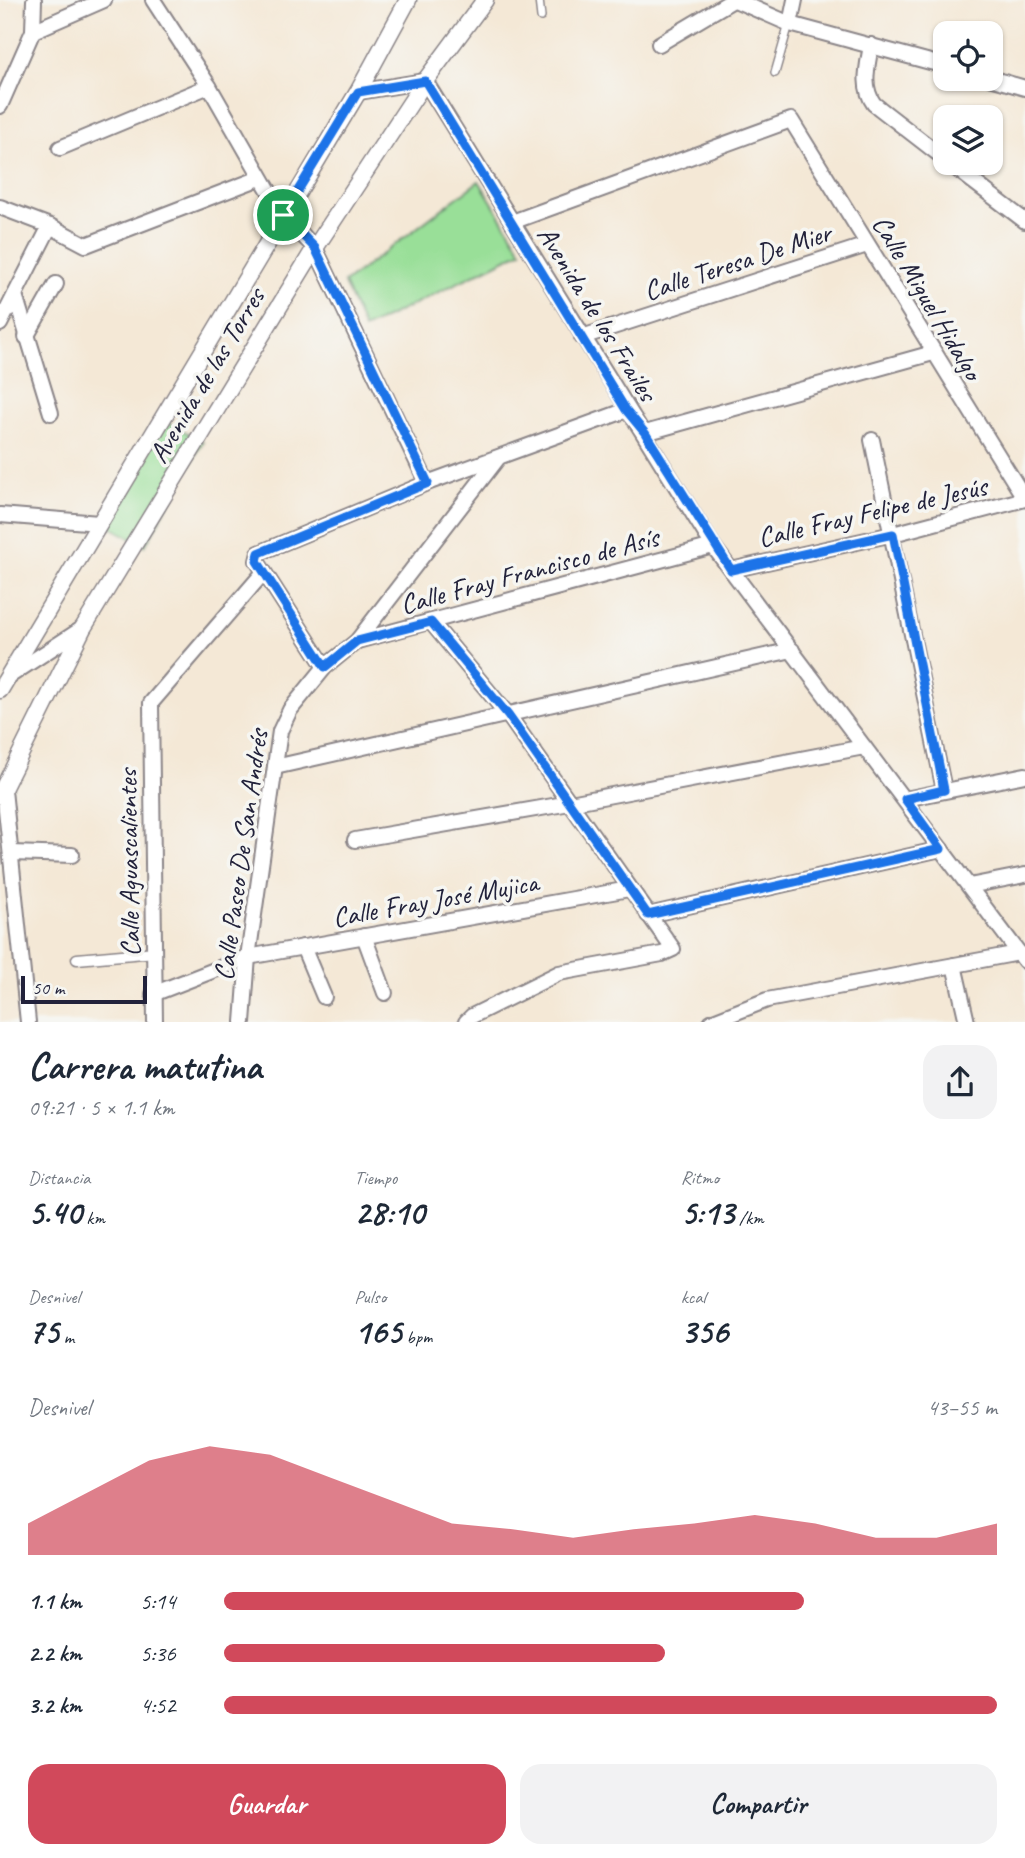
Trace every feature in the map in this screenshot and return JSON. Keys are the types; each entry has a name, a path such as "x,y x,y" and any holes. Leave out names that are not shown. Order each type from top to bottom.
{"street":[{"path":"0,106 33,30 34,0"},
{"path":"33,30 104,0"},
{"path":"153,0 209,86 283,215 315,248 428,483"},
{"name":"Avenida de las Torres","path":"2,681 358,92 408,0"},
{"path":"659,44 734,0 790,24 933,62"},
{"path":"790,24 795,0"},
{"name":"Avenida de las Torres","path":"2,792 83,628 315,248 425,81 482,2"},
{"path":"871,44 866,86 868,96 874,104 933,150"},
{"path":"358,92 425,81"},
{"name":"Avenida de los Frailes","path":"425,81 626,410 645,433 713,546 1022,957"},
{"path":"1003,82 1025,88"},
{"path":"60,148 209,86"},
{"name":"Calle Miguel Hidalgo","path":"512,222 791,120 1025,499"},
{"path":"965,175 1025,221"},
{"path":"0,207 50,226 78,243 96,243 260,178"},
{"path":"0,324 50,226"},
{"name":"Calle Teresa De Mier","path":"583,337 867,245"},
{"path":"26,337 56,284"},
{"path":"15,295 51,412"},
{"path":"645,433 933,353"},
{"path":"325,667 257,561 259,553 428,483 626,410"},
{"path":"872,440 944,790"},
{"path":"357,641 498,458"},
{"name":"Calle Fray Felipe de Jesús","path":"731,570 893,534 1025,499"},
{"path":"0,515 99,523"},
{"name":"Calle Fray Francisco de Asís","path":"357,641 713,546"},
{"name":"Calle Aguascalientes","path":"155,1021 151,703 264,572"},
{"path":"431,622 508,715 673,949 662,954 559,973 466,1021"},
{"path":"2,681 83,628"},
{"name":"Calle Paseo De San Andrés","path":"243,1021 248,957 284,720 325,667 357,641"},
{"path":"275,767 792,650"},
{"path":"355,840 570,803 864,747"},
{"path":"905,799 1025,775"},
{"path":"2,792 12,853 28,1021"},
{"path":"648,915 941,849"},
{"path":"12,853 72,855"},
{"path":"968,886 1025,875"},
{"name":"Calle Fray José Mujica","path":"153,995 248,957 629,889"},
{"path":"364,936 385,993"},
{"path":"303,947 324,997"},
{"path":"77,959 155,952"},
{"path":"715,1021 767,1000 954,965 1022,957"},
{"path":"954,965 967,1021"}],"lane":[{"path":"539,0 541,17"},
{"path":"775,73 790,24"}],"green space":[{"path":"479,181 522,251 364,329 344,283"},
{"path":"162,419 203,442 145,546 104,523"}],"route":[{"path":"425,81 626,410 645,433 713,546 731,570 893,534 944,790 905,799 941,849 648,915 508,715 431,622 357,641 325,667 257,561 259,553 428,483 315,248 283,215 358,92 425,81"}]}
